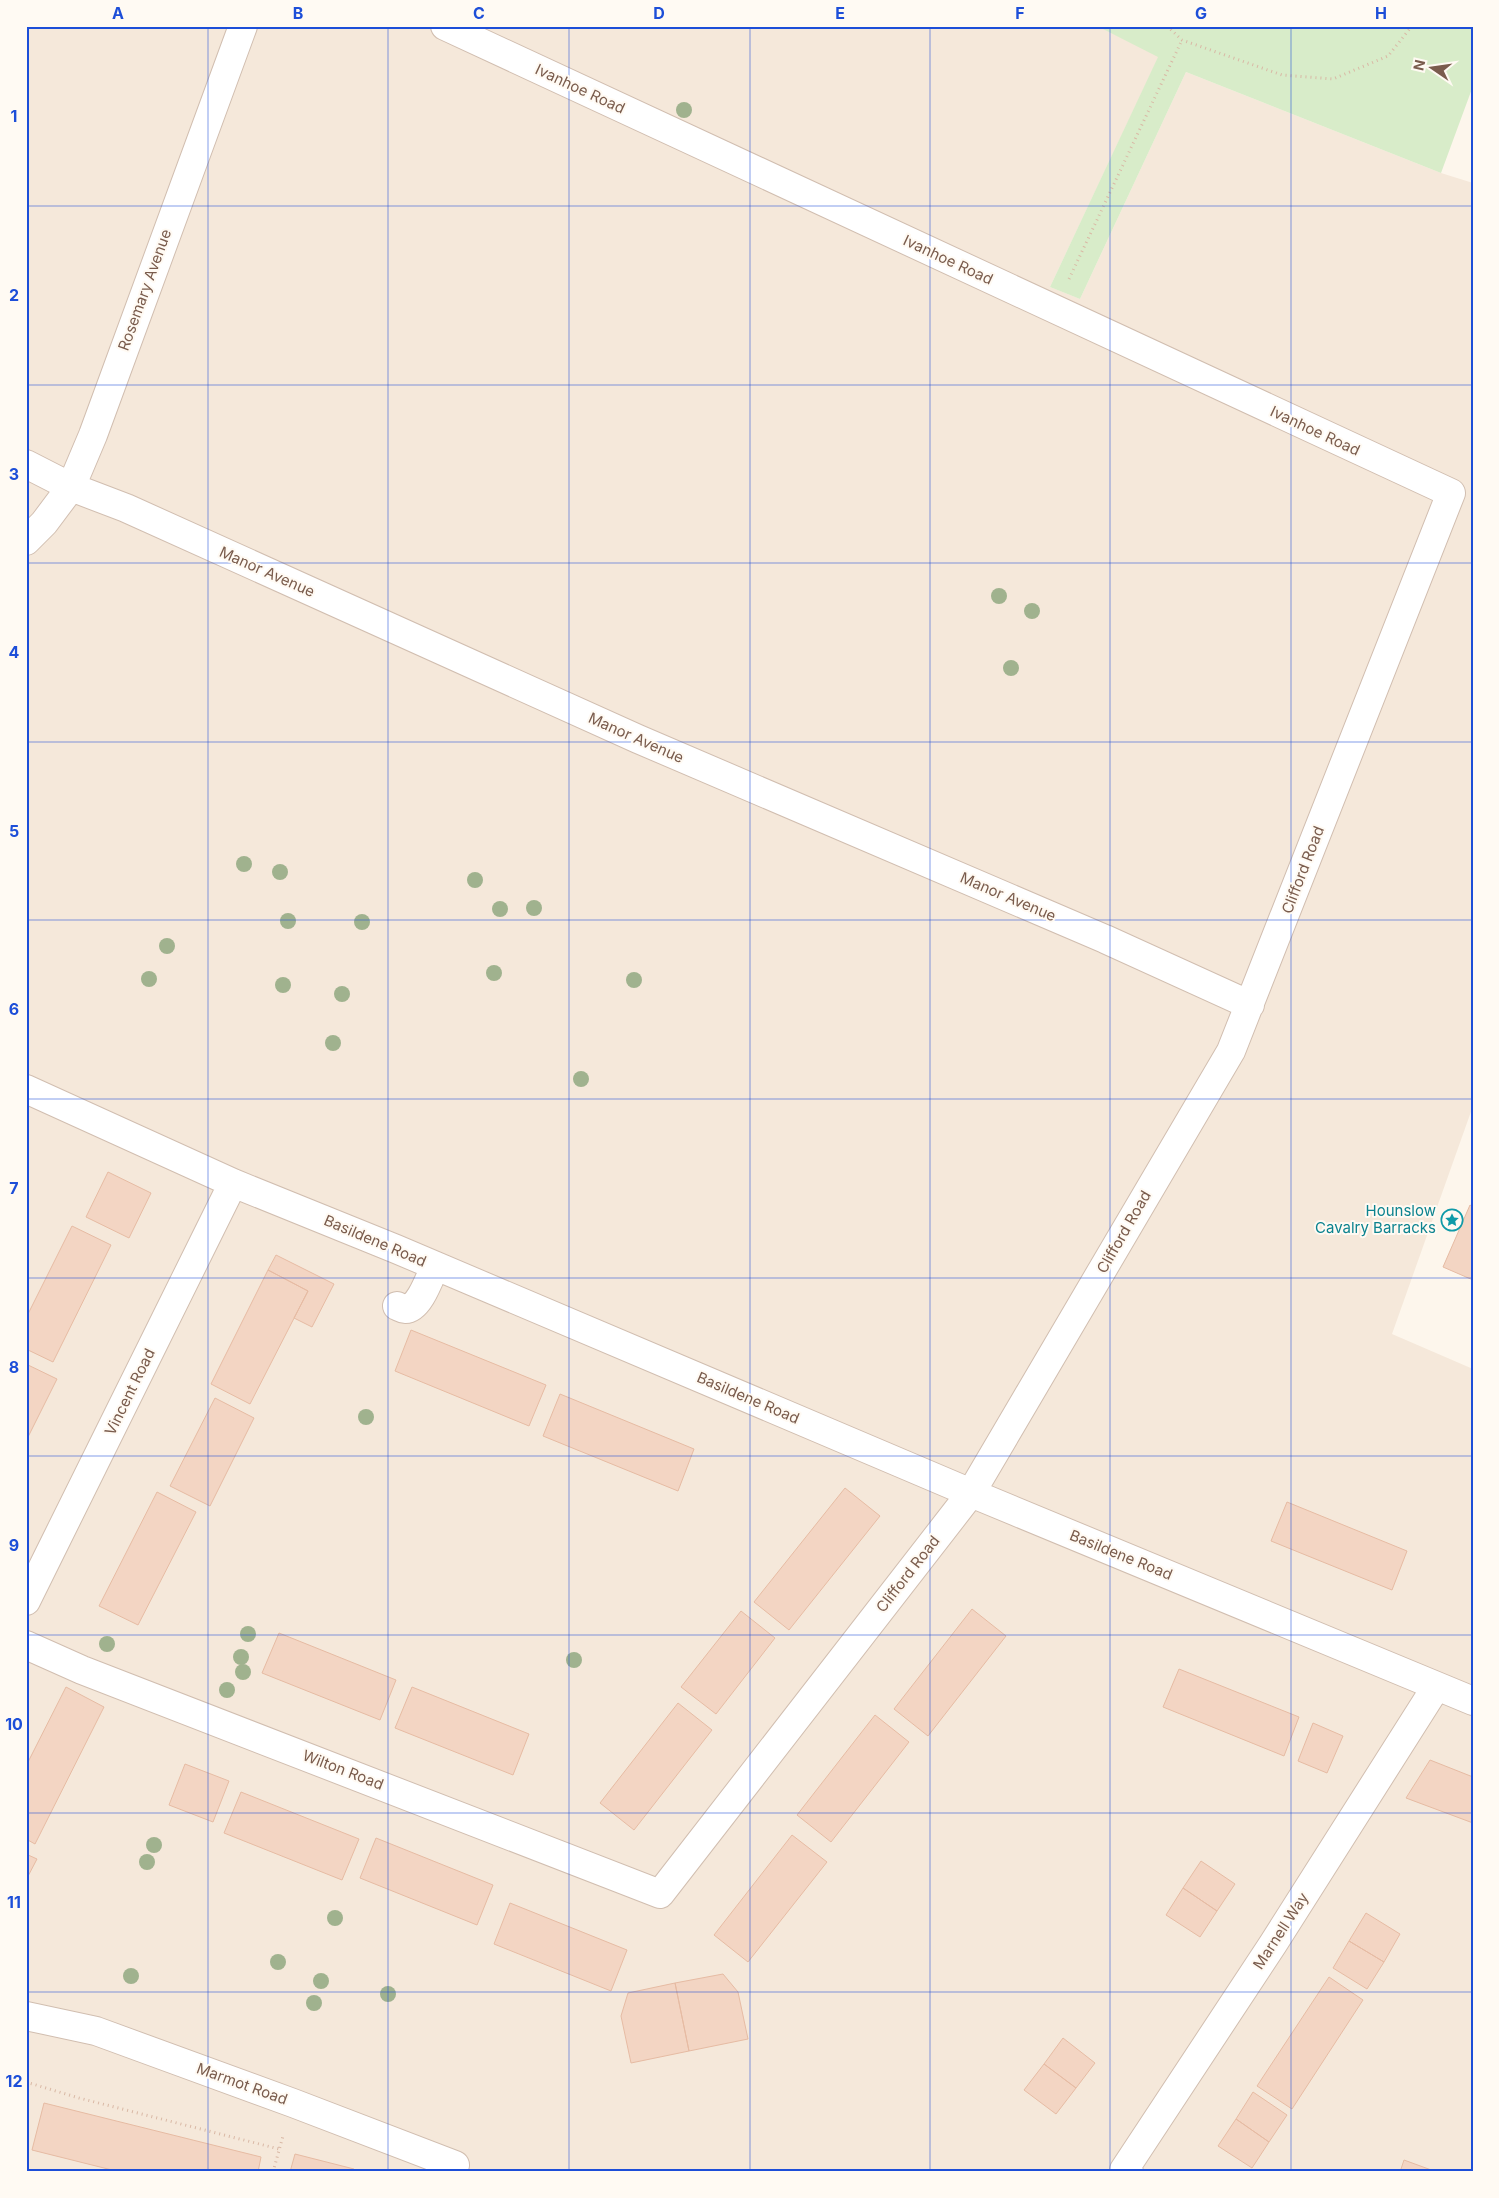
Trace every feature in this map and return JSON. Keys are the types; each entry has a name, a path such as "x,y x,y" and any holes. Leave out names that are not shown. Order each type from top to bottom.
{"street":[{"name":"Rosemary Avenue","path":"26,541 44,523 71,487 96,425 243,26"},
{"name":"Ivanhoe Road","path":"444,26 1450,493"},
{"name":"Manor Avenue","path":"26,464 71,487 126,508 638,739 1105,939 1250,1005"},
{"name":"Clifford Road","path":"660,1894 971,1493 1231,1051 1450,493"},
{"name":"Basildene Road","path":"26,1089 233,1183 435,1266 971,1493 1473,1701"},
{"name":"Vincent Road","path":"26,1601 233,1183"},
{"path":"397,1306 405,1309 413,1307 419,1300 435,1266"},
{"name":"Wilton Road","path":"26,1645 92,1674 660,1894"},
{"name":"Marnell Way","path":"1129,2172 1124,2170 1278,1936 1436,1687"},
{"name":"Marmot Road","path":"26,2016 96,2032 293,2103 460,2169"}],"path":[{"path":"1169,27 1182,40 1282,75 1333,79 1388,56 1412,26"},
{"path":"1054,310 1182,40"},
{"path":"26,2082 79,2098 278,2149"}],"shaded area":[{"path":"26,26 1097,26 1159,56 1050,287 1080,299 1186,72 1441,173 1473,183 1473,1106 1392,1334 1473,1369 1473,2172 26,2172"}],"green space":[{"path":"1097,26 1473,26 1473,86 1441,173 1186,72 1080,299 1050,287 1158,57"}],"building":[{"path":"108,1172 151,1193 129,1238 86,1217"},
{"path":"1470,1205 1473,1207 1473,1280 1443,1267"},
{"path":"72,1226 111,1245 53,1362 26,1349 26,1318"},
{"path":"276,1255 334,1284 312,1327 294,1318 308,1291 268,1270"},
{"path":"268,1270 308,1291 250,1404 211,1384"},
{"path":"411,1330 546,1385 529,1426 395,1371"},
{"path":"26,1364 57,1379 26,1441"},
{"path":"560,1394 694,1449 678,1491 543,1436"},
{"path":"215,1398 254,1418 210,1506 170,1486"},
{"path":"845,1488 880,1516 789,1630 754,1602"},
{"path":"157,1492 196,1512 138,1625 99,1606"},
{"path":"1287,1502 1407,1551 1392,1590 1271,1541"},
{"path":"972,1609 1006,1636 928,1736 894,1709"},
{"path":"741,1611 775,1638 716,1714 681,1687"},
{"path":"279,1633 396,1680 380,1720 262,1673"},
{"path":"1179,1669 1299,1717 1284,1756 1163,1707"},
{"path":"66,1687 104,1707 35,1844 26,1839 26,1766"},
{"path":"412,1687 529,1734 513,1775 395,1728"},
{"path":"678,1703 712,1730 634,1830 600,1803"},
{"path":"875,1715 909,1742 831,1842 797,1815"},
{"path":"1313,1723 1343,1736 1327,1773 1298,1761"},
{"path":"1430,1760 1473,1777 1473,1823 1406,1798"},
{"path":"185,1764 229,1781 213,1822 169,1805"},
{"path":"241,1792 359,1839 342,1880 224,1833"},
{"path":"792,1835 827,1862 748,1962 714,1935"},
{"path":"376,1838 493,1885 477,1925 360,1878"},
{"path":"26,1854 37,1859 26,1880"},
{"path":"1201,1861 1235,1884 1217,1911 1183,1888"},
{"path":"1183,1888 1217,1911 1200,1937 1166,1915"},
{"path":"510,1903 627,1950 611,1991 494,1944"},
{"path":"1366,1913 1400,1934 1384,1962 1349,1941"},
{"path":"1349,1941 1384,1962 1367,1989 1333,1968"},
{"path":"723,1974 738,1992 748,2039 689,2051 675,1983"},
{"path":"1329,1977 1363,2000 1292,2109 1257,2086"},
{"path":"675,1983 689,2051 631,2063 621,2016 628,1993"},
{"path":"1063,2038 1095,2063 1076,2088 1044,2064"},
{"path":"1044,2064 1076,2088 1056,2114 1024,2090"},
{"path":"1253,2092 1287,2115 1269,2142 1236,2119"},
{"path":"44,2103 261,2157 258,2172 120,2172 32,2150"},
{"path":"1236,2119 1269,2142 1252,2168 1218,2146"},
{"path":"295,2154 354,2169 353,2172 290,2172"},
{"path":"1404,2160 1434,2171 1434,2172 1400,2172"}],"place":[{"name":"Hounslow Cavalry Barracks","path":"1452,1220"}]}
